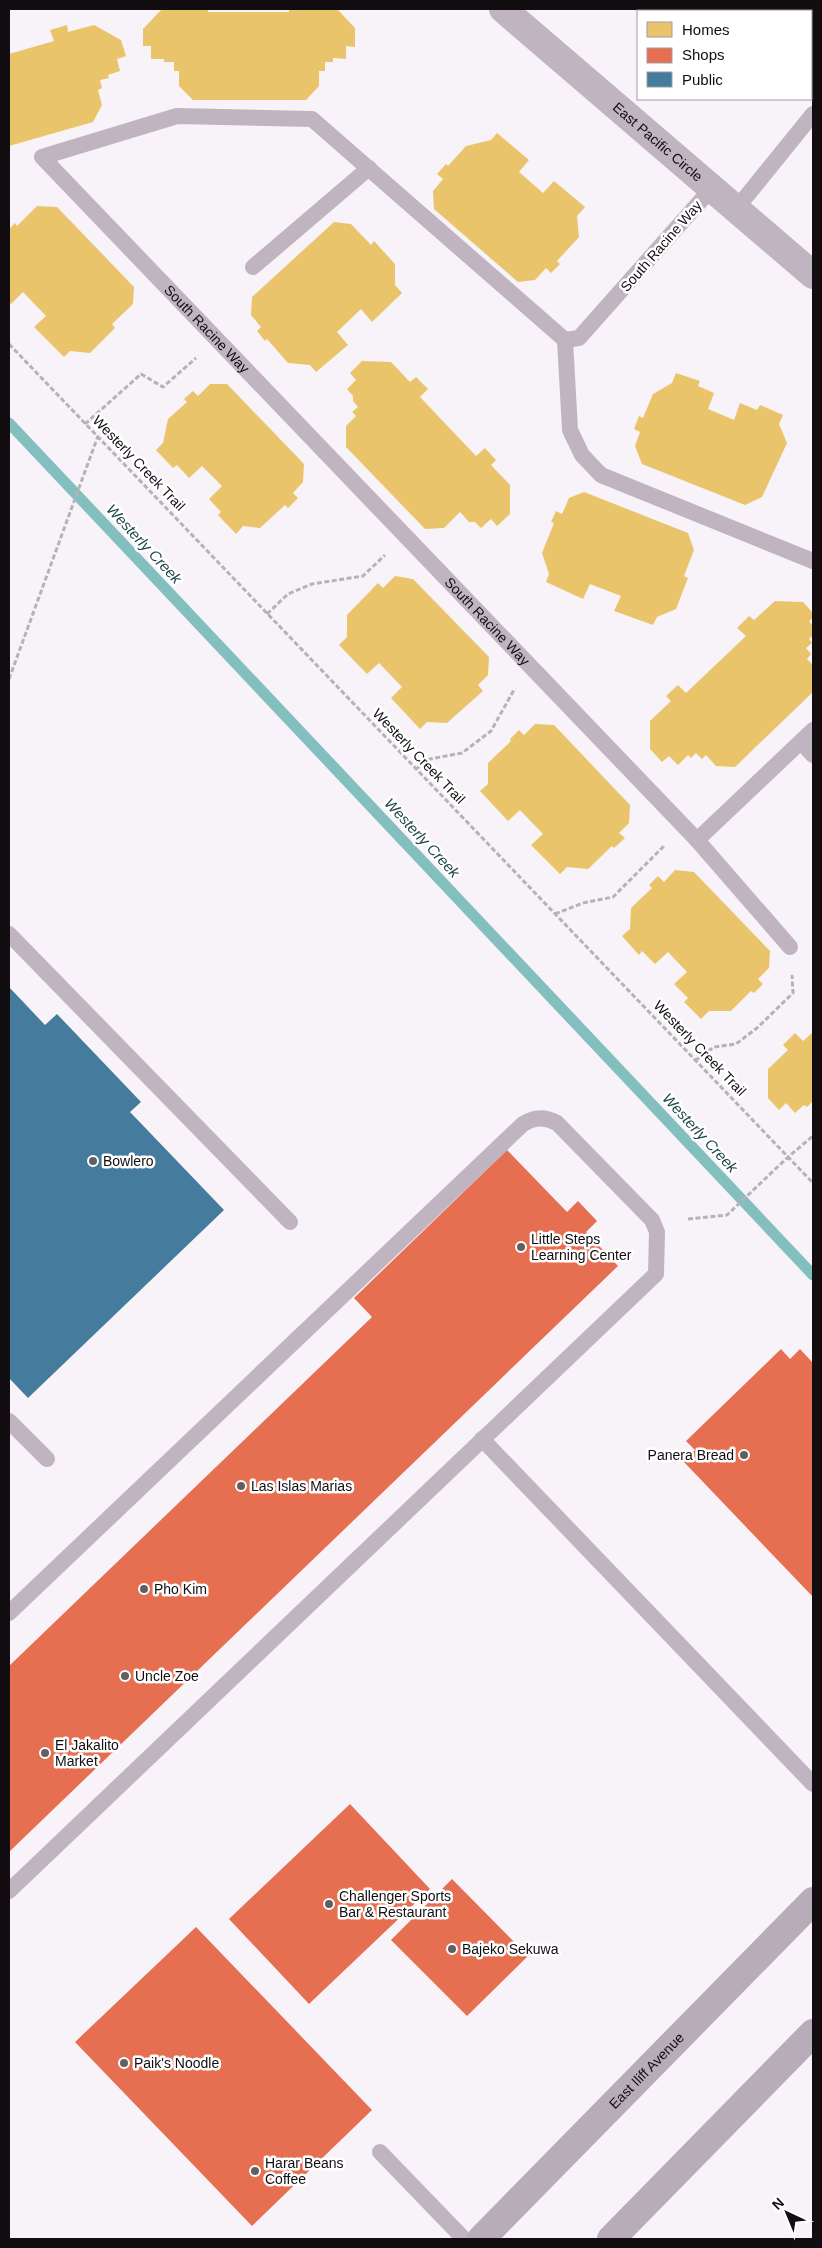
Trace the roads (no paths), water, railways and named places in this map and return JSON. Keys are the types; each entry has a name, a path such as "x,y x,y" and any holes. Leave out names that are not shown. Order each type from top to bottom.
{"main road":[{"name":"East Iliff Avenue","path":"481,2239 813,1901"},
{"path":"611,2239 813,2033"}],"street":[{"name":"East Pacific Circle","path":"503,9 813,275"}],"lane":[{"path":"736,209 813,114"},
{"name":"South Racine Way","path":"712,188 579,338 565,340 312,119 177,116 42,157 697,840 790,947"},
{"path":"253,267 369,168"},
{"path":"565,340 570,430 582,455 601,474 813,561"},
{"path":"697,840 813,730"},
{"path":"801,742 813,755"},
{"path":"9,934 290,1222"},
{"path":"9,1613 522,1124 538,1118 550,1119 557,1123 652,1220 657,1232 656,1274 9,1891"},
{"path":"9,1421 47,1459"},
{"path":"482,1439 813,1784"},
{"path":"380,2152 464,2239"}],"waterway":[{"name":"Westerly Creek","path":"9,423 813,1275"}],"place":[{"name":"Bowlero","path":"93,1161"},
{"name":"Little Steps Learning Center","path":"521,1247"},
{"name":"Panera Bread","path":"744,1455"},
{"name":"Las Islas Marias","path":"241,1486"},
{"name":"Pho Kim","path":"144,1589"},
{"name":"Uncle Zoe","path":"125,1676"},
{"name":"El Jakalito Market","path":"45,1753"},
{"name":"Challenger Sports Bar & Restaurant","path":"329,1904"},
{"name":"Bajeko Sekuwa","path":"452,1949"},
{"name":"Paik's Noodle","path":"124,2063"},
{"name":"Harar Beans Coffee","path":"255,2171"}]}
